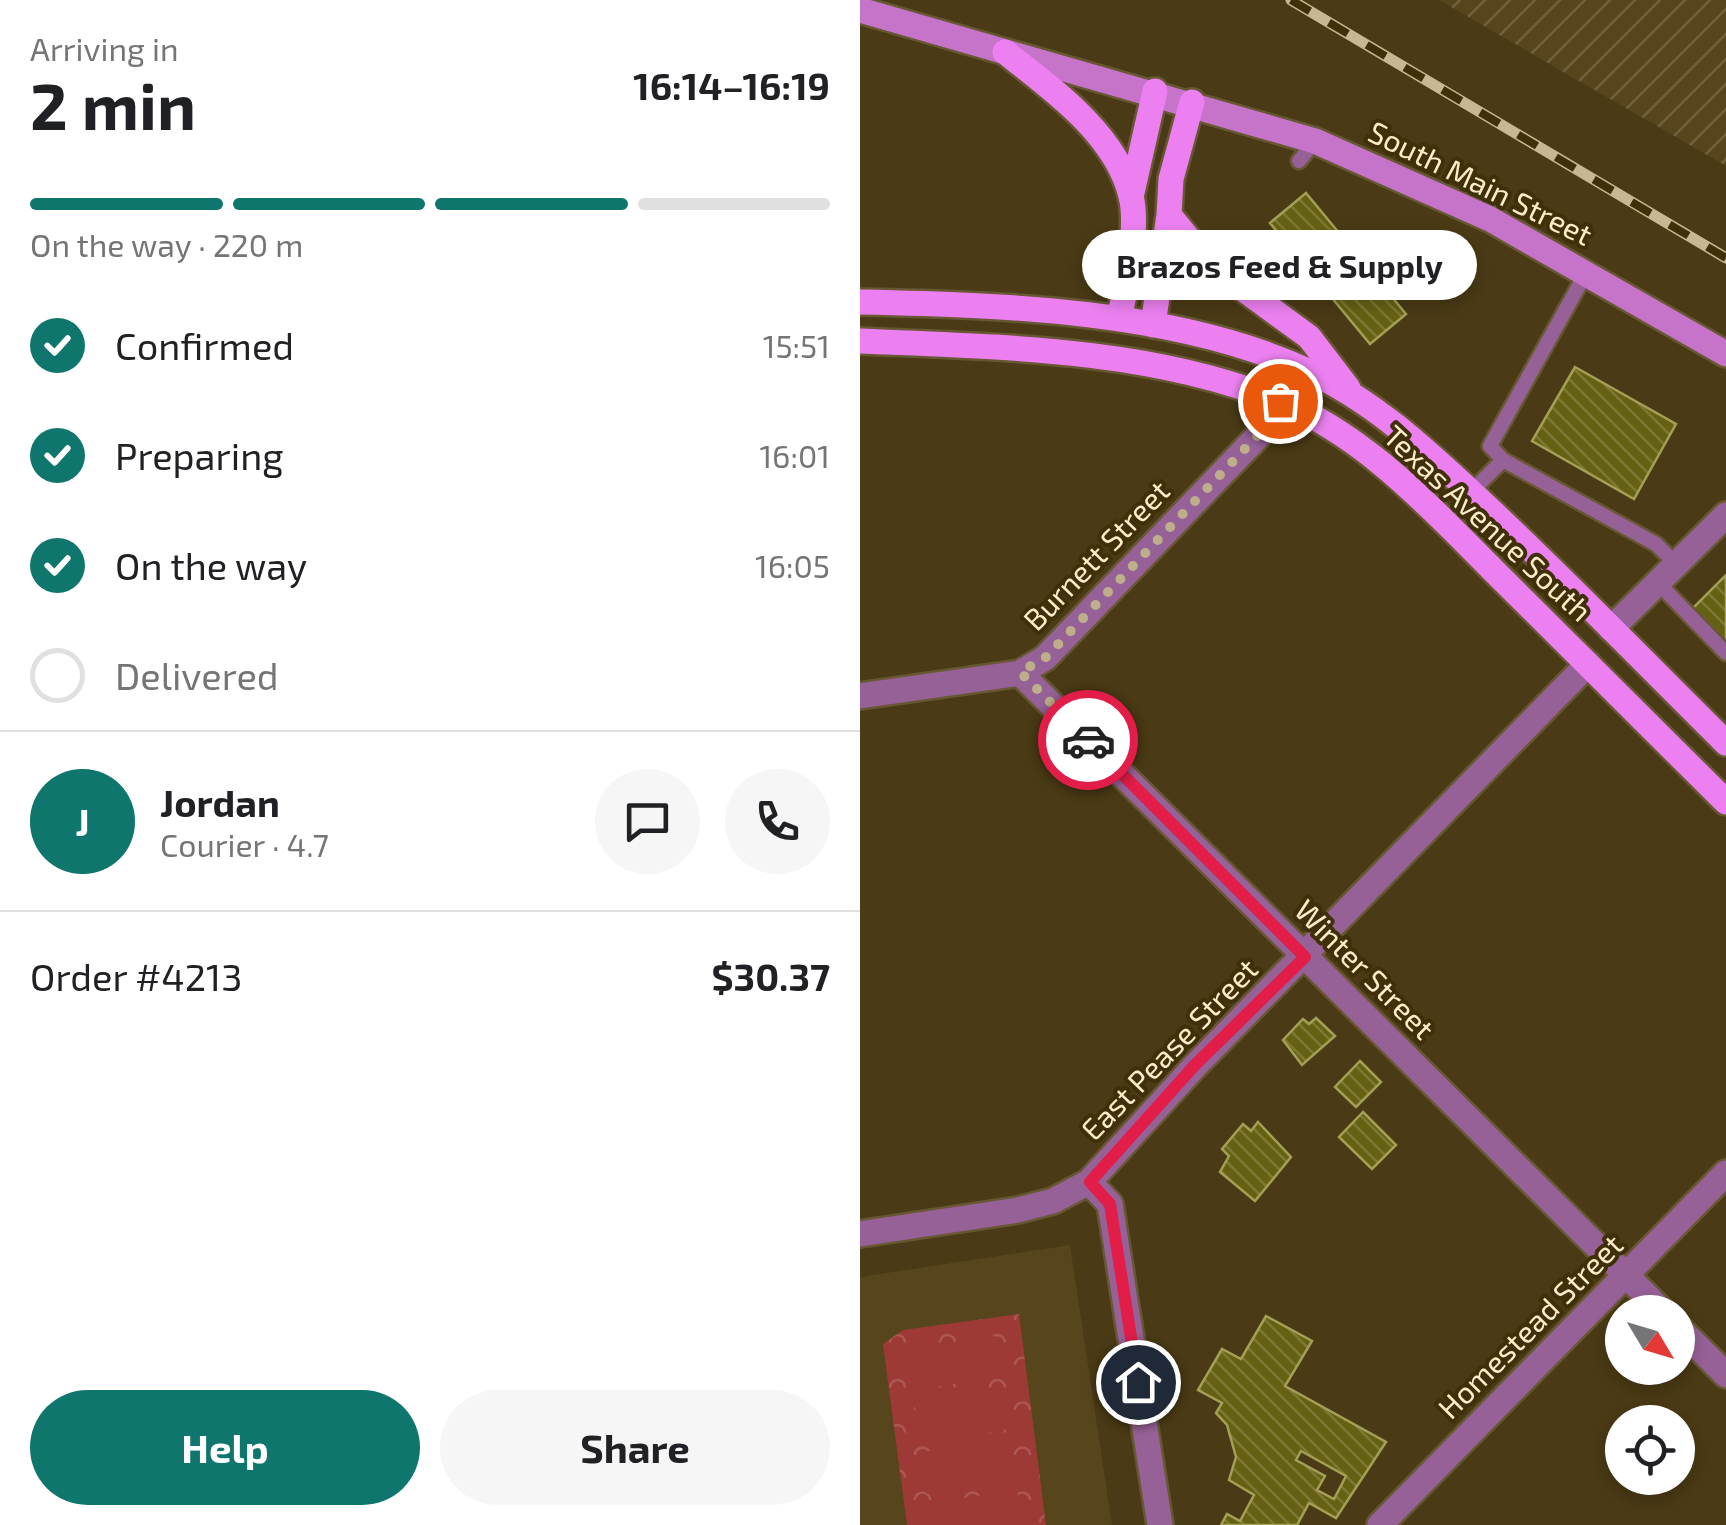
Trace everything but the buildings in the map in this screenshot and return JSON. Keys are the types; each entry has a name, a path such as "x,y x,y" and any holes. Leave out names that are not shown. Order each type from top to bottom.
{"main road":[{"path":"1006,52 1086,122 1110,154 1132,197"},
{"path":"1119,319 1130,249 1132,197 1154,92"},
{"path":"1152,325 1171,179 1192,102"},
{"path":"1169,215 1187,242 1232,266 1309,336 1354,396"},
{"name":"Texas Avenue South","path":"860,302 1119,319 1196,332 1270,355 1354,396 1393,423 1471,492 1726,744"},
{"name":"Texas Avenue South","path":"860,341 994,347 1200,374 1280,401 1342,434 1412,490 1726,802"}],"street":[{"name":"South Main Street","path":"860,10 1192,102 1307,151 1490,219 1726,354"},
{"name":"Burnett Street","path":"860,696 1020,672 1058,644 1259,434 1280,401"},
{"path":"1611,629 1726,515"},
{"name":"East Pease Street","path":"860,1234 1018,1210 1052,1201 1090,1182 1194,1066 1588,664"},
{"name":"Winter Street","path":"1020,672 1646,1295"},
{"name":"Homestead Street","path":"1380,1525 1726,1173"},
{"path":"1090,1182 1110,1204 1160,1525"},
{"path":"1695,1344 1726,1375"}],"lane":[{"path":"1586,273 1490,446 1503,460 1656,544 1668,574 1726,654"},
{"path":"1471,492 1503,460"}],"shaded area":[{"path":"1439,0 1726,0 1726,166"},
{"path":"1070,1245 1112,1525 860,1525 860,1277"}],"green space":[{"path":"1019,1314 1046,1525 907,1525 883,1344 903,1330"},
{"path":"995,1336 1001,1377 912,1390 906,1349"},
{"path":"1003,1388 1008,1429 920,1442 914,1401"},
{"path":"1009,1439 1015,1480 927,1494 921,1452"},
{"path":"1017,1490 1022,1525 932,1525 929,1503"}],"railway":[{"path":"1291,0 1726,258"}],"way so far":[{"path":"1088,740 1020,672 1045,658 1259,434 1280,401"}],"place":[{"name":"Brazos Feed & Supply","path":"1280,401"}],"route":[{"path":"1088,740 1305,957 1194,1066 1090,1182 1110,1204 1138,1382"}]}
